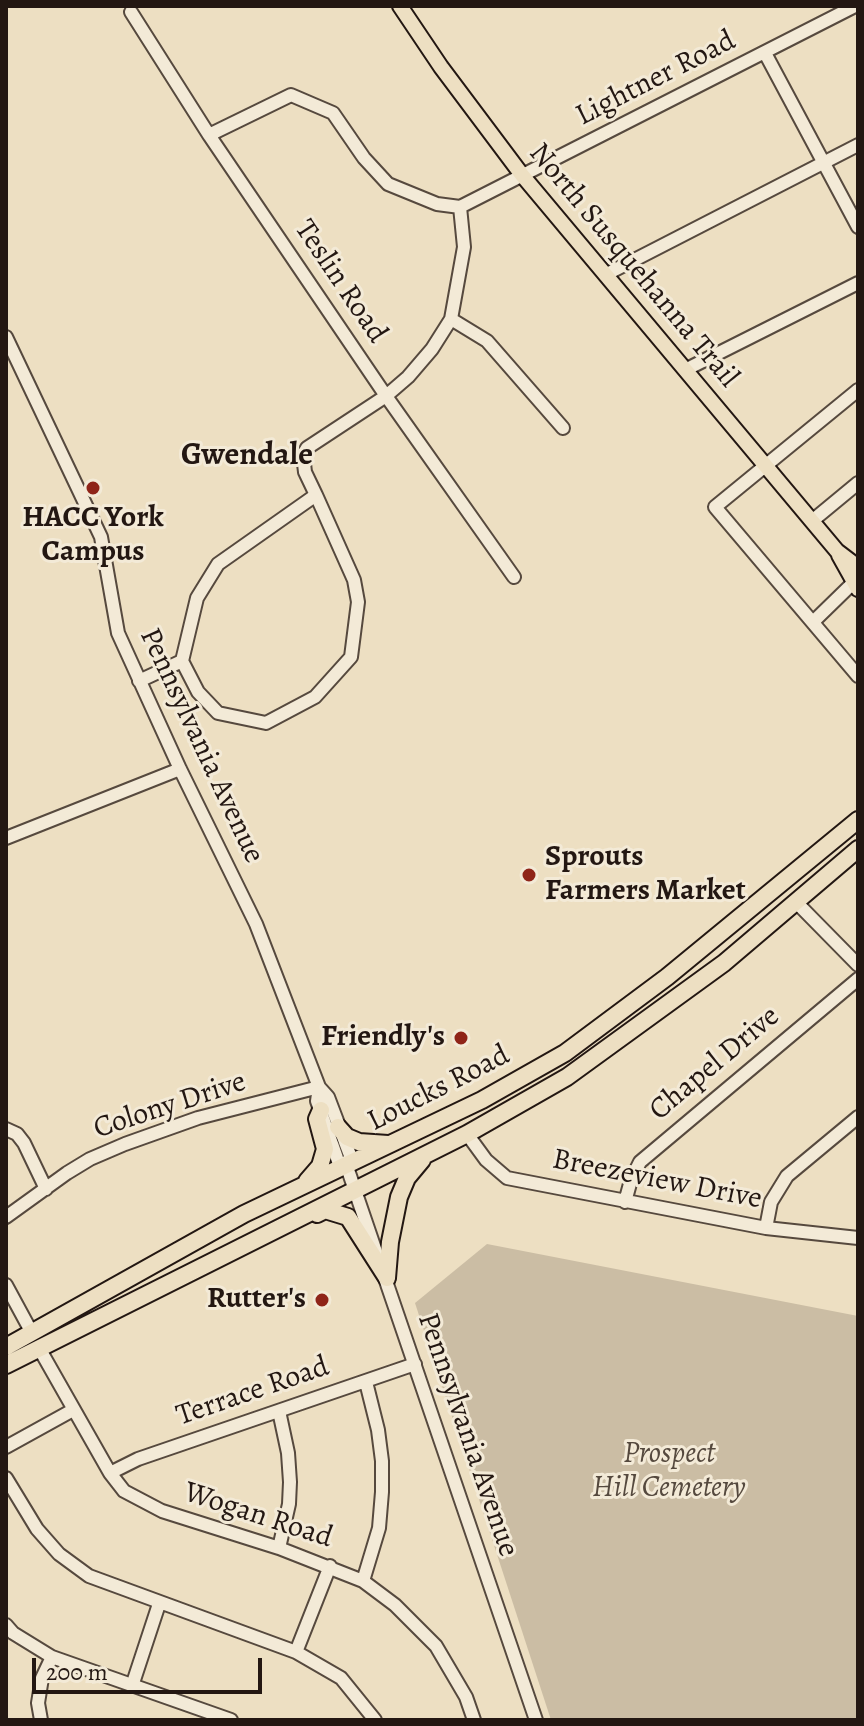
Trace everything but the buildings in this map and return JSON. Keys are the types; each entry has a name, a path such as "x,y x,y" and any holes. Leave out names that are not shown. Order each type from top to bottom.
{"highway":[{"name":"Loucks Road","path":"6,1365 35,1340 178,1250 520,1079 586,1039 667,977 858,820"},
{"name":"Loucks Road","path":"6,1347 35,1340 356,1191 467,1134 567,1077 724,963 858,849"},
{"path":"301,1188 320,1166 325,1149 317,1119 321,1110"},
{"path":"338,1127 347,1137 359,1142 393,1144"},
{"path":"387,1278 391,1234 399,1197 407,1178 429,1153"},
{"path":"282,1226 325,1210 343,1213 387,1278"}],"main road":[{"name":"North Susquehanna Trail","path":"400,6 441,67 522,175 837,551 855,586"},
{"name":"North Susquehanna Trail","path":"837,551 858,567"}],"street":[{"name":"Lightner Road","path":"460,207 855,6"},
{"name":"Teslin Road","path":"131,12 209,135 386,396 514,577"},
{"path":"765,53 858,227"},
{"path":"209,135 291,95 333,113 364,158 388,184 437,204 460,207 464,247 451,319 432,349 408,377 386,396 307,448 303,455 316,495 354,580 358,602 351,657 315,697 266,723 218,713 198,692 182,661 197,598 218,564 316,495"},
{"path":"605,275 858,145"},
{"path":"685,370 858,283"},
{"path":"451,319 487,341 563,428"},
{"name":"Pennsylvania Avenue","path":"6,337 101,537 118,633 256,924 319,1087 328,1097 350,1155 347,1167 536,1720"},
{"path":"858,390 715,507 858,676"},
{"path":"812,521 858,483"},
{"path":"813,622 855,586"},
{"path":"139,681 182,661"},
{"path":"6,838 180,769"},
{"path":"796,902 858,965"},
{"name":"Chapel Drive","path":"625,1202 631,1180 647,1155 858,979"},
{"name":"Pennsylvania Avenue","path":"319,1087 317,1101 338,1161 347,1167"},
{"name":"Colony Drive","path":"6,1217 90,1159 158,1130 319,1087"},
{"path":"766,1228 771,1202 787,1176 858,1117"},
{"path":"6,1129 17,1134 24,1143 46,1189"},
{"name":"Breezeview Drive","path":"467,1134 486,1160 507,1178 766,1228 858,1238"},
{"name":"Wogan Road","path":"6,1285 73,1410 124,1491 143,1503 330,1566 363,1581 395,1605 436,1646 466,1697 474,1720"},
{"name":"Terrace Road","path":"110,1473 138,1459 415,1364"},
{"path":"363,1581 379,1528 382,1492 378,1430 366,1382"},
{"path":"6,1447 73,1410"},
{"path":"279,1411 288,1453 290,1482 289,1504 279,1548"},
{"path":"6,1478 37,1529 59,1554 89,1576 296,1652 341,1678 375,1720"},
{"path":"296,1652 330,1566"},
{"path":"132,1686 159,1604"},
{"path":"6,1625 13,1633 52,1657 231,1720"},
{"path":"41,1720 38,1703 42,1678 52,1657"}],"green space":[{"name":"Prospect Hill Cemetery","path":"487,1244 858,1316 858,1720 551,1720 415,1303"}],"place":[{"name":"HACC York Campus","path":"93,488"},
{"name":"Sprouts Farmers Market","path":"529,875"},
{"name":"Friendly's","path":"461,1038"},
{"name":"Rutter's","path":"322,1300"}],"district":[{"name":"Gwendale","path":"247,456"}]}
